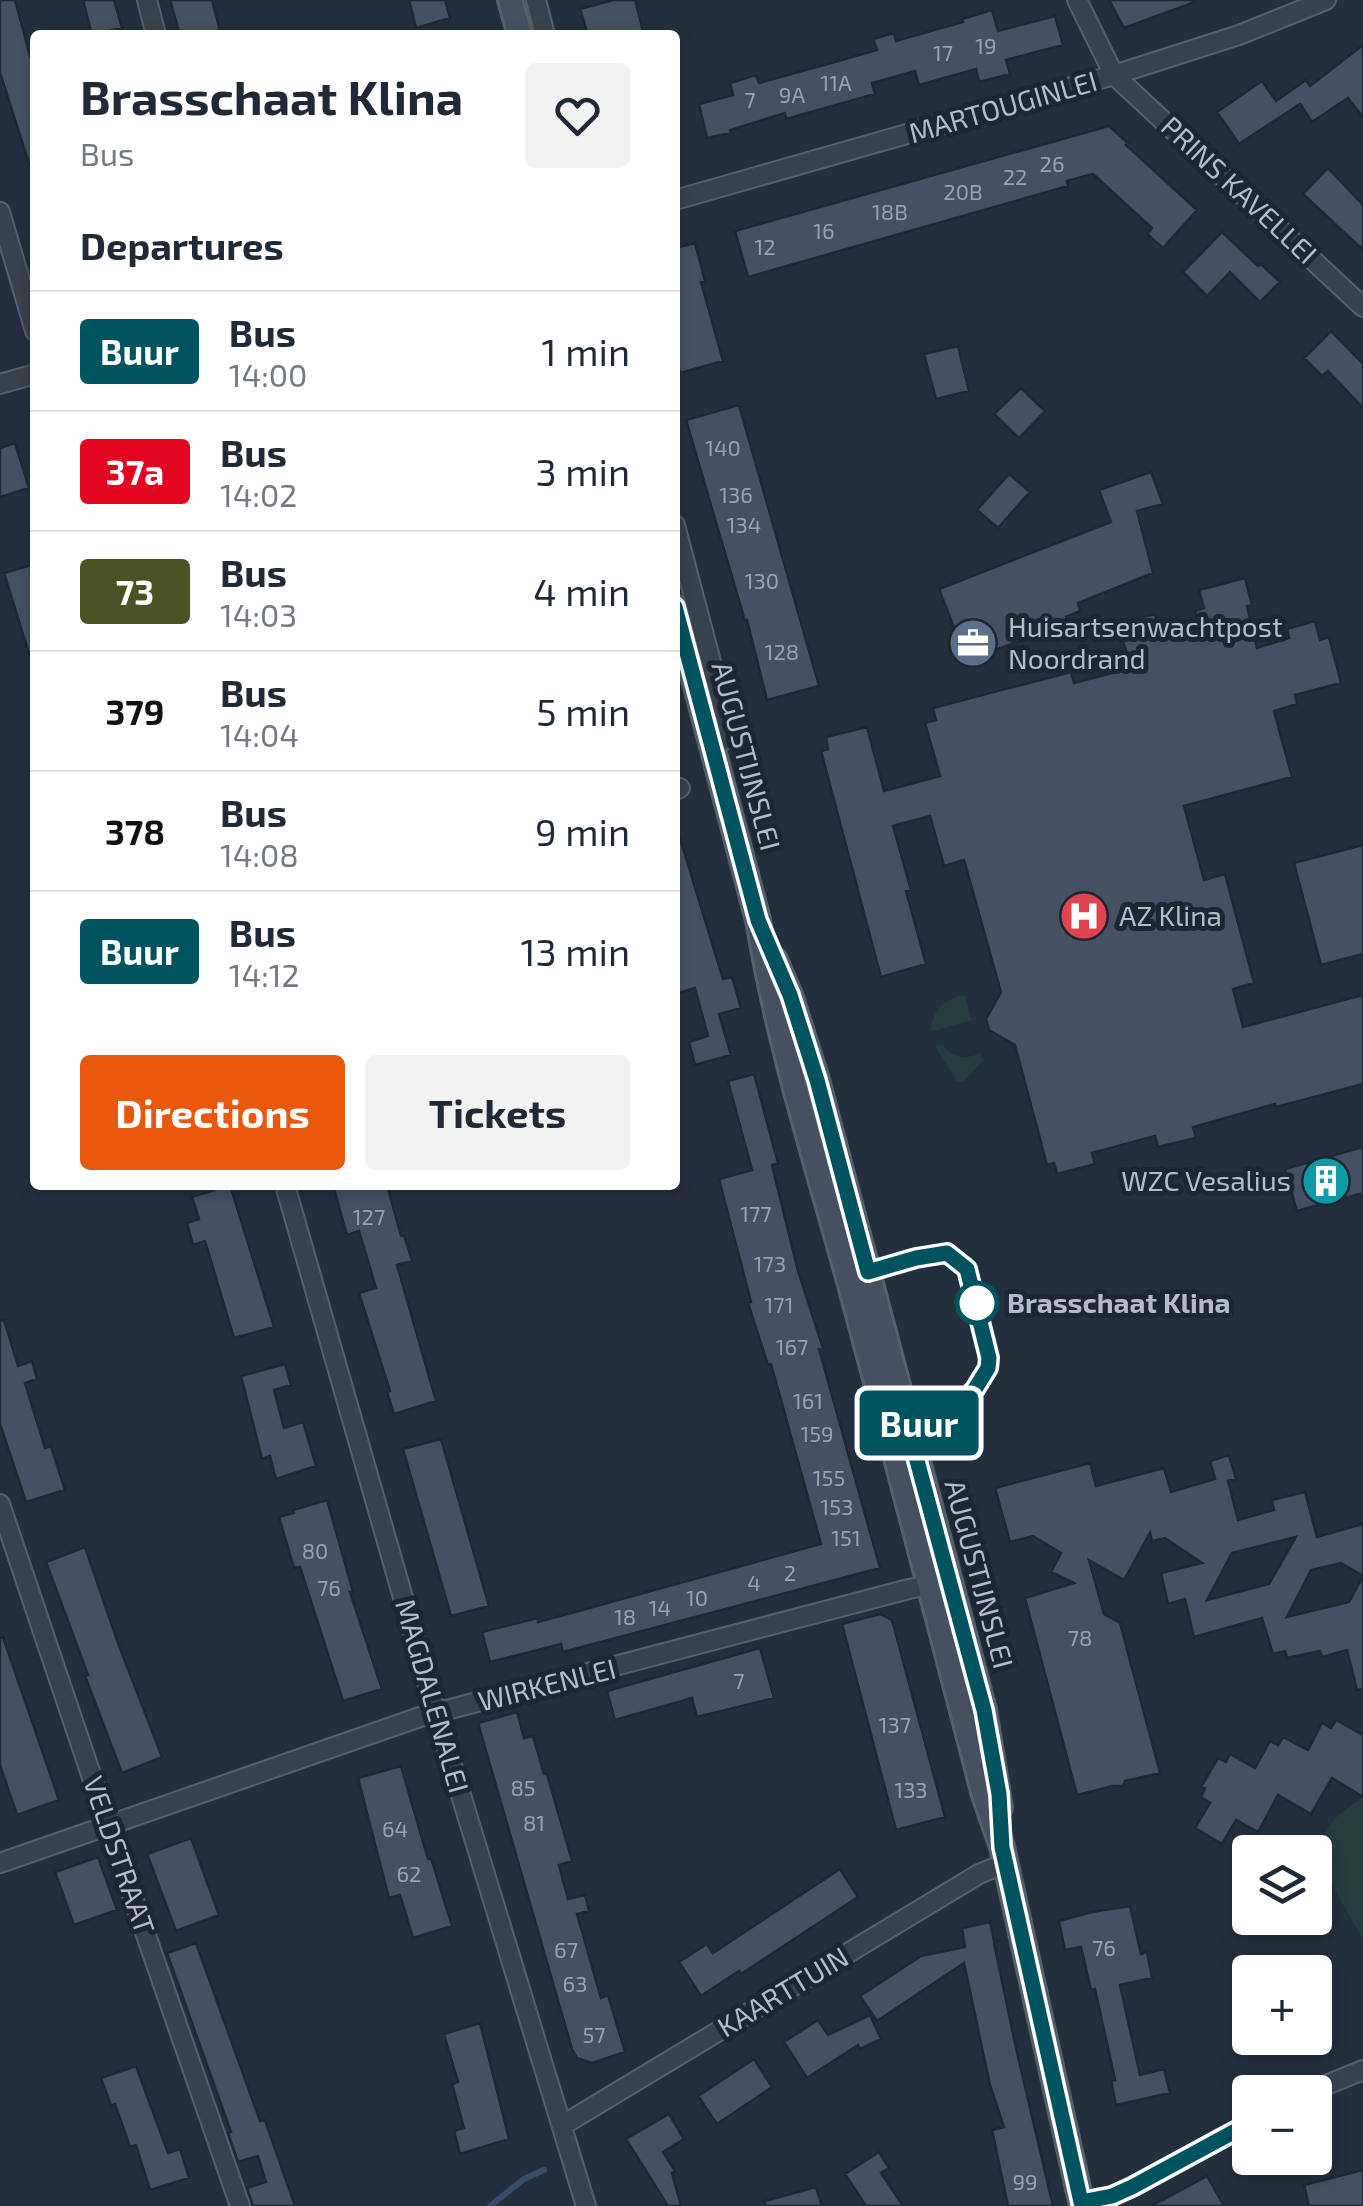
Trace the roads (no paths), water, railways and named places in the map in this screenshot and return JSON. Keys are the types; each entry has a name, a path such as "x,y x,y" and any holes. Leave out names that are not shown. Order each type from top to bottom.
{"street":[{"path":"147,0 155,30"},
{"path":"510,0 519,30"},
{"path":"536,0 544,30"},
{"path":"1077,0 1114,75"},
{"name":"MARTOUGINLEI","path":"680,199 1114,75 1240,35 1326,0"},
{"name":"PRINS KAVELLEI","path":"1114,75 1363,307"},
{"path":"0,212 30,314"},
{"path":"0,384 30,375"},
{"name":"AUGUSTIJNSLEI","path":"680,548 766,966 984,1795 1004,1855 1082,2204"},
{"name":"AUGUSTIJNSLEI","path":"680,622 721,741"},
{"name":"AUGUSTIJNSLEI","path":"758,920 790,995 817,1080 984,1710 999,1794 1004,1855"},
{"name":"MAGDALENALEI","path":"286,1190 436,1713 586,2206"},
{"name":"VELDSTRAAT","path":"0,1504 240,2206"},
{"name":"WIRKENLEI","path":"0,1863 436,1713 930,1585"},
{"name":"KAARTTUIN","path":"562,2124 979,1874 1004,1855"},
{"path":"1332,2083 1363,2070"},
{"path":"1082,2204 1132,2187 1232,2133"}],"waterway":[{"path":"490,2206 524,2179 544,2170"}],"place":[{"name":"Huisartsenwachtpost Noordrand","path":"973,643"},
{"name":"AZ Klina","path":"1084,916"},
{"name":"WZC Vesalius","path":"1326,1181"},
{"name":"Brasschaat Klina","path":"977,1303"}]}
